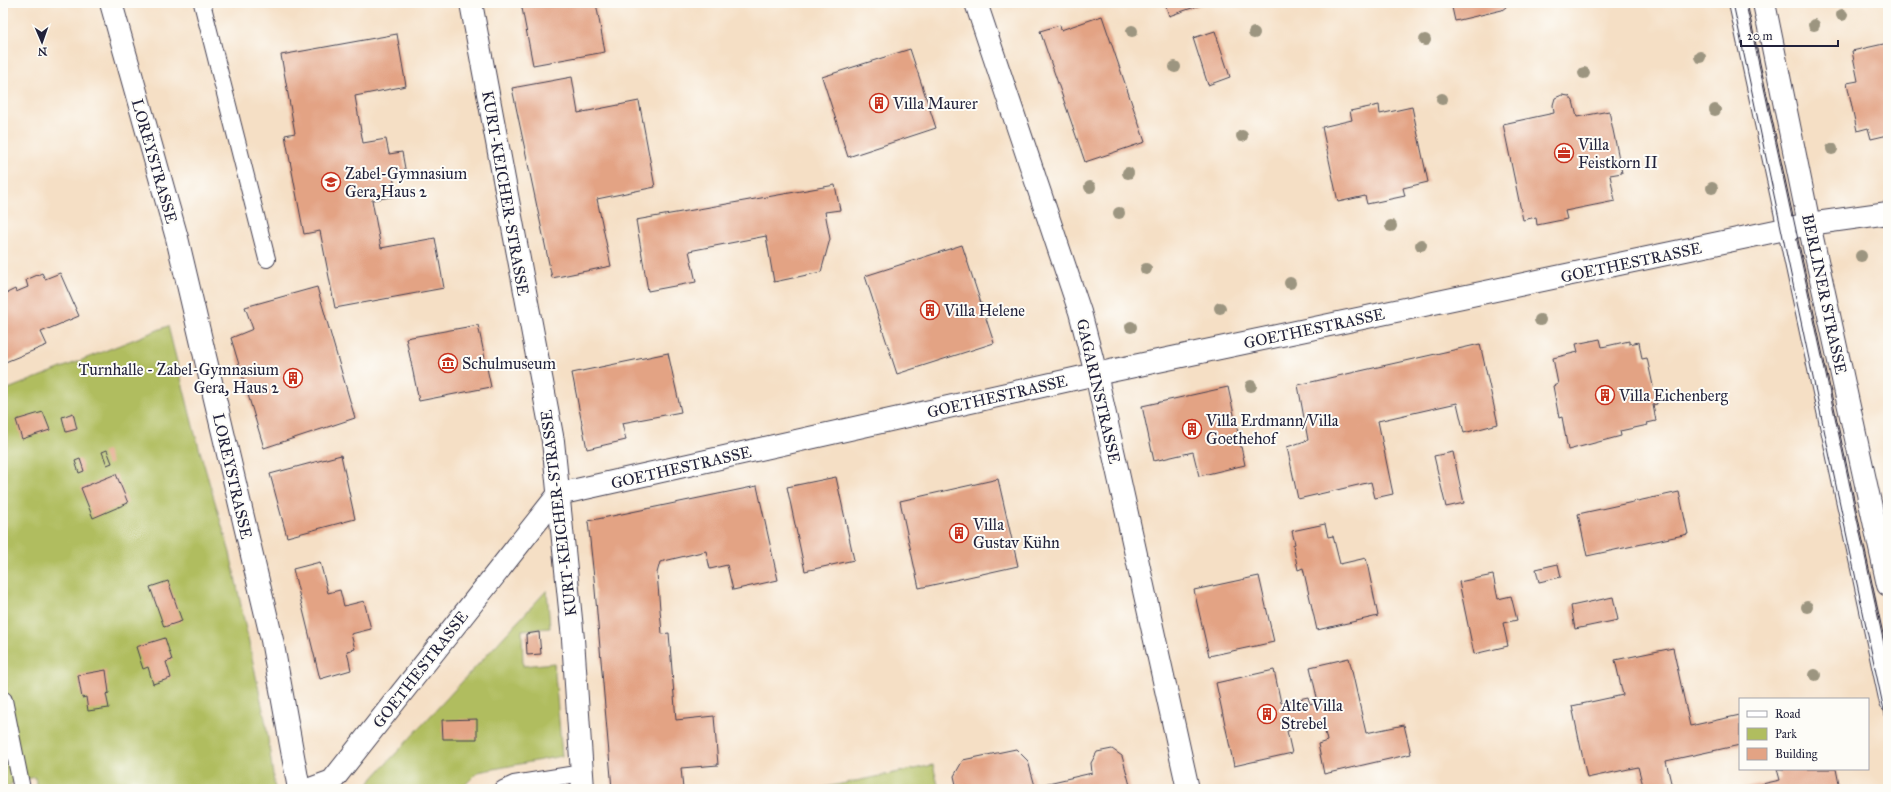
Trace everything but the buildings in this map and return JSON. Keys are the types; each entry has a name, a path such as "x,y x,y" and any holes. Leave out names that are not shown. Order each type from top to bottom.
{"street":[{"name":"LOREYSTRASSE","path":"111,3 177,238 272,640 299,789"},
{"name":"KURT-KEICHER-STRASSE","path":"471,3 553,441 573,638 582,781"},
{"name":"GAGARINSTRASSE","path":"976,3 1080,312 1096,374 1188,789"},
{"name":"BERLINER STRASSE","path":"1764,3 1809,224 1888,585"},
{"name":"GOETHESTRASSE","path":"310,789 332,781 558,495 1096,374 1809,224 1888,213"}],"lane":[{"path":"202,3 267,259"},
{"path":"1737,3 1888,703"},
{"path":"4,700 22,789"},
{"path":"503,789 514,784 582,781"}],"green space":[{"path":"168,326 195,434 230,553 266,724 275,789 37,789 35,777 10,784 10,789 3,789 3,391"},
{"path":"547,590 550,628 522,630 523,666 554,663 562,756 478,772 461,789 366,789 373,778"},
{"path":"933,765 939,789 817,789"}],"tram line":[{"path":"1733,3 1888,729"},
{"path":"1747,3 1888,657"}],"place":[{"name":"Villa Maurer","path":"879,103"},
{"name":"Villa Feistkorn II","path":"1564,153"},
{"name":"Zabel-Gymnasium Gera,Haus 2","path":"331,182"},
{"name":"Villa Helene","path":"930,310"},
{"name":"Schulmuseum","path":"448,363"},
{"name":"Turnhalle - Zabel-Gymnasium Gera, Haus 2","path":"293,378"},
{"name":"Villa Eichenberg","path":"1605,395"},
{"name":"Villa Erdmann/Villa Goethehof","path":"1192,429"},
{"name":"Villa Gustav Kühn","path":"959,533"},
{"name":"Alte Villa Strebel","path":"1267,714"}]}
